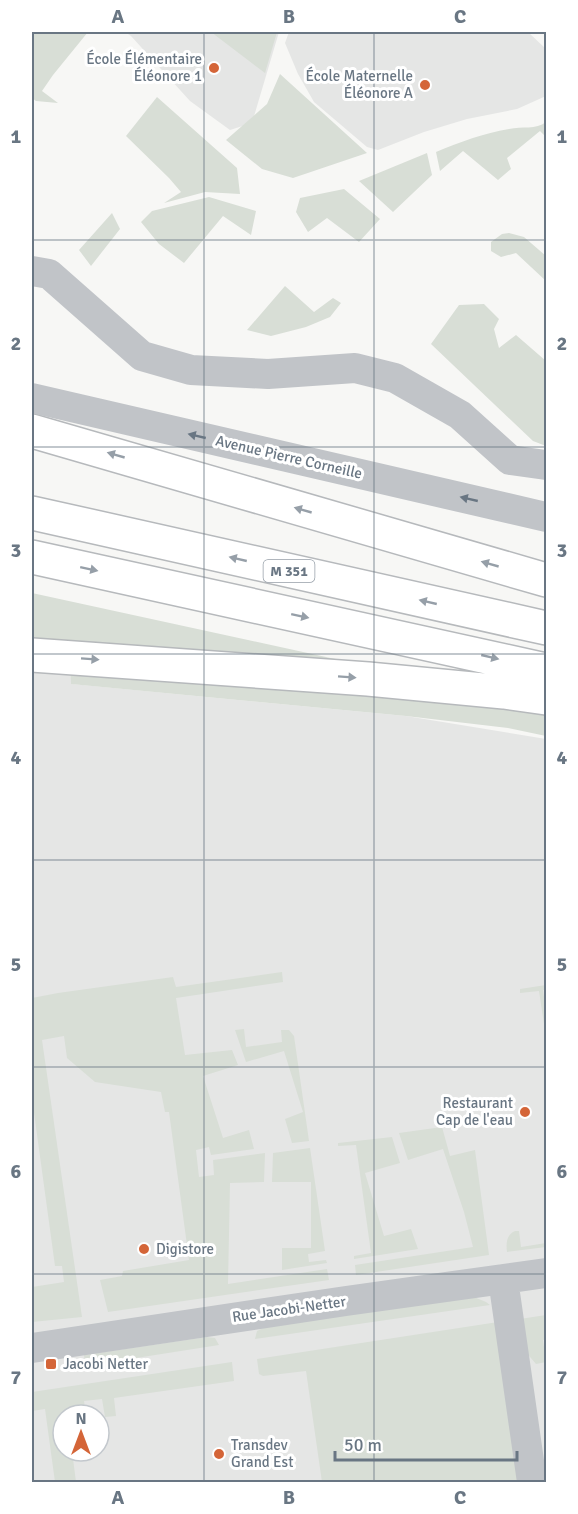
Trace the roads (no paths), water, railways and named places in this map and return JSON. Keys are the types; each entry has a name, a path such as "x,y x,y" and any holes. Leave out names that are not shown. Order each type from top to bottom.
{"highway":[{"path":"32,431 546,580"},
{"name":"M 351","path":"32,513 546,628"},
{"path":"32,557 546,670"},
{"path":"32,655 368,679 546,698"}],"street":[{"path":"32,272 49,274 142,356 191,370 268,374 355,368 395,378 460,415 510,460 546,465"},
{"name":"Avenue Pierre Corneille","path":"32,398 546,517"},
{"name":"Rue Jacobi-Netter","path":"32,1348 546,1273"},
{"path":"503,1279 532,1482"}],"place":[{"name":"École Élémentaire Éléonore 1","path":"214,68"},
{"name":"École Maternelle Éléonore A","path":"425,85"},
{"name":"Restaurant Cap de l'eau","path":"525,1112"},
{"name":"Digistore","path":"144,1249"},
{"name":"Jacobi Netter","path":"51,1364"},
{"name":"Transdev Grand Est","path":"219,1454"}]}
